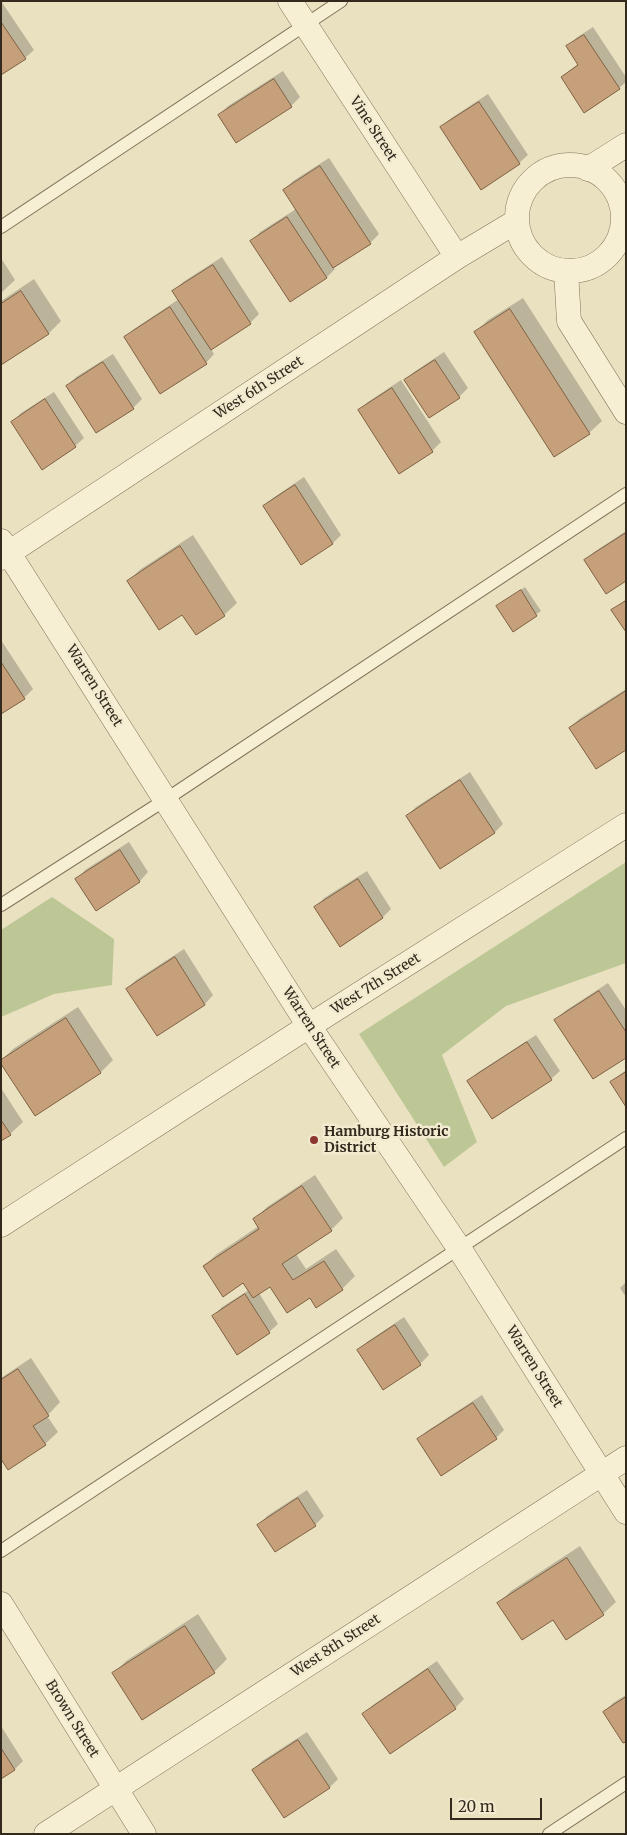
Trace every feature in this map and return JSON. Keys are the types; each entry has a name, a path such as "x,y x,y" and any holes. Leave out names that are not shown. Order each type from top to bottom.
{"street":[{"name":"Vine Street","path":"290,1 457,257"},
{"path":"588,169 626,144"},
{"path":"562,165 580,165 588,169 596,172 610,184 619,199 623,216 623,234 612,250 599,262 583,269 566,271 549,267 534,258 524,245 517,228 517,211 522,195 532,180 546,170 562,165"},
{"name":"West 6th Street","path":"4,550 457,257 517,221"},
{"path":"566,271 569,322 626,412"},
{"name":"Warren Street","path":"4,550 166,800 309,1026 459,1248 626,1512"},
{"name":"West 7th Street","path":"1,1225 309,1026 626,825"},
{"name":"West 8th Street","path":"46,1834 626,1458"},
{"name":"Brown Street","path":"1,1604 144,1834"}],"lane":[{"path":"1,227 341,1"},
{"path":"1,904 166,800 626,494"},
{"path":"1,1551 626,1138"},
{"path":"549,1834 626,1783"}],"green space":[{"path":"626,862 626,963 506,1006 442,1055 477,1142 444,1167 359,1034"},
{"path":"52,897 114,939 112,985 54,994 1,1017 1,930"}],"building":[{"path":"1,22 26,59 1,75"},
{"path":"584,35 620,89 584,113 561,77 578,65 566,46"},
{"path":"274,79 292,107 236,143 218,115"},
{"path":"479,102 520,164 481,190 440,127"},
{"path":"320,166 371,244 333,268 283,190"},
{"path":"287,217 327,278 290,302 250,241"},
{"path":"213,265 251,324 211,350 172,291"},
{"path":"21,291 49,334 1,365 1,304"},
{"path":"170,307 207,364 160,394 124,337"},
{"path":"510,309 590,434 554,457 474,332"},
{"path":"435,360 460,398 429,418 404,380"},
{"path":"103,362 134,409 96,433 66,386"},
{"path":"392,388 433,452 399,474 358,410"},
{"path":"45,399 76,447 42,470 11,422"},
{"path":"295,485 333,544 301,565 263,506"},
{"path":"626,533 626,581 606,594 584,560"},
{"path":"180,546 225,616 196,635 182,615 159,630 127,581"},
{"path":"521,590 537,616 513,632 496,606"},
{"path":"626,601 626,632 611,610"},
{"path":"1,662 25,699 1,714"},
{"path":"626,691 626,750 596,769 569,728"},
{"path":"460,780 495,833 440,869 406,816"},
{"path":"120,850 140,882 96,911 75,879"},
{"path":"358,879 383,918 340,947 314,907"},
{"path":"175,957 205,1005 157,1036 126,989"},
{"path":"599,991 626,1032 626,1058 593,1079 554,1020"},
{"path":"66,1018 101,1073 35,1116 1,1064 1,1060"},
{"path":"527,1042 552,1080 492,1119 467,1081"},
{"path":"626,1072 626,1107 610,1082"},
{"path":"1,1120 11,1135 1,1141"},
{"path":"302,1186 332,1231 282,1264 293,1280 324,1261 343,1290 316,1308 310,1298 287,1313 270,1287 253,1298 243,1283 223,1297 203,1266 259,1229 253,1219"},
{"path":"245,1294 270,1333 237,1355 212,1316"},
{"path":"395,1325 421,1365 383,1390 357,1350"},
{"path":"18,1369 49,1416 33,1426 46,1445 8,1470 1,1459 1,1380"},
{"path":"473,1403 497,1439 441,1476 417,1439"},
{"path":"298,1498 316,1526 275,1552 257,1525"},
{"path":"567,1558 604,1615 566,1640 553,1620 522,1640 497,1603"},
{"path":"185,1626 215,1673 142,1720 112,1673"},
{"path":"428,1669 456,1709 390,1754 362,1714"},
{"path":"626,1697 626,1742 623,1743 603,1712"},
{"path":"298,1740 330,1788 284,1818 252,1770"},
{"path":"1,1748 15,1770 1,1779"}],"place":[{"name":"Hamburg Historic District","path":"314,1140"}]}
